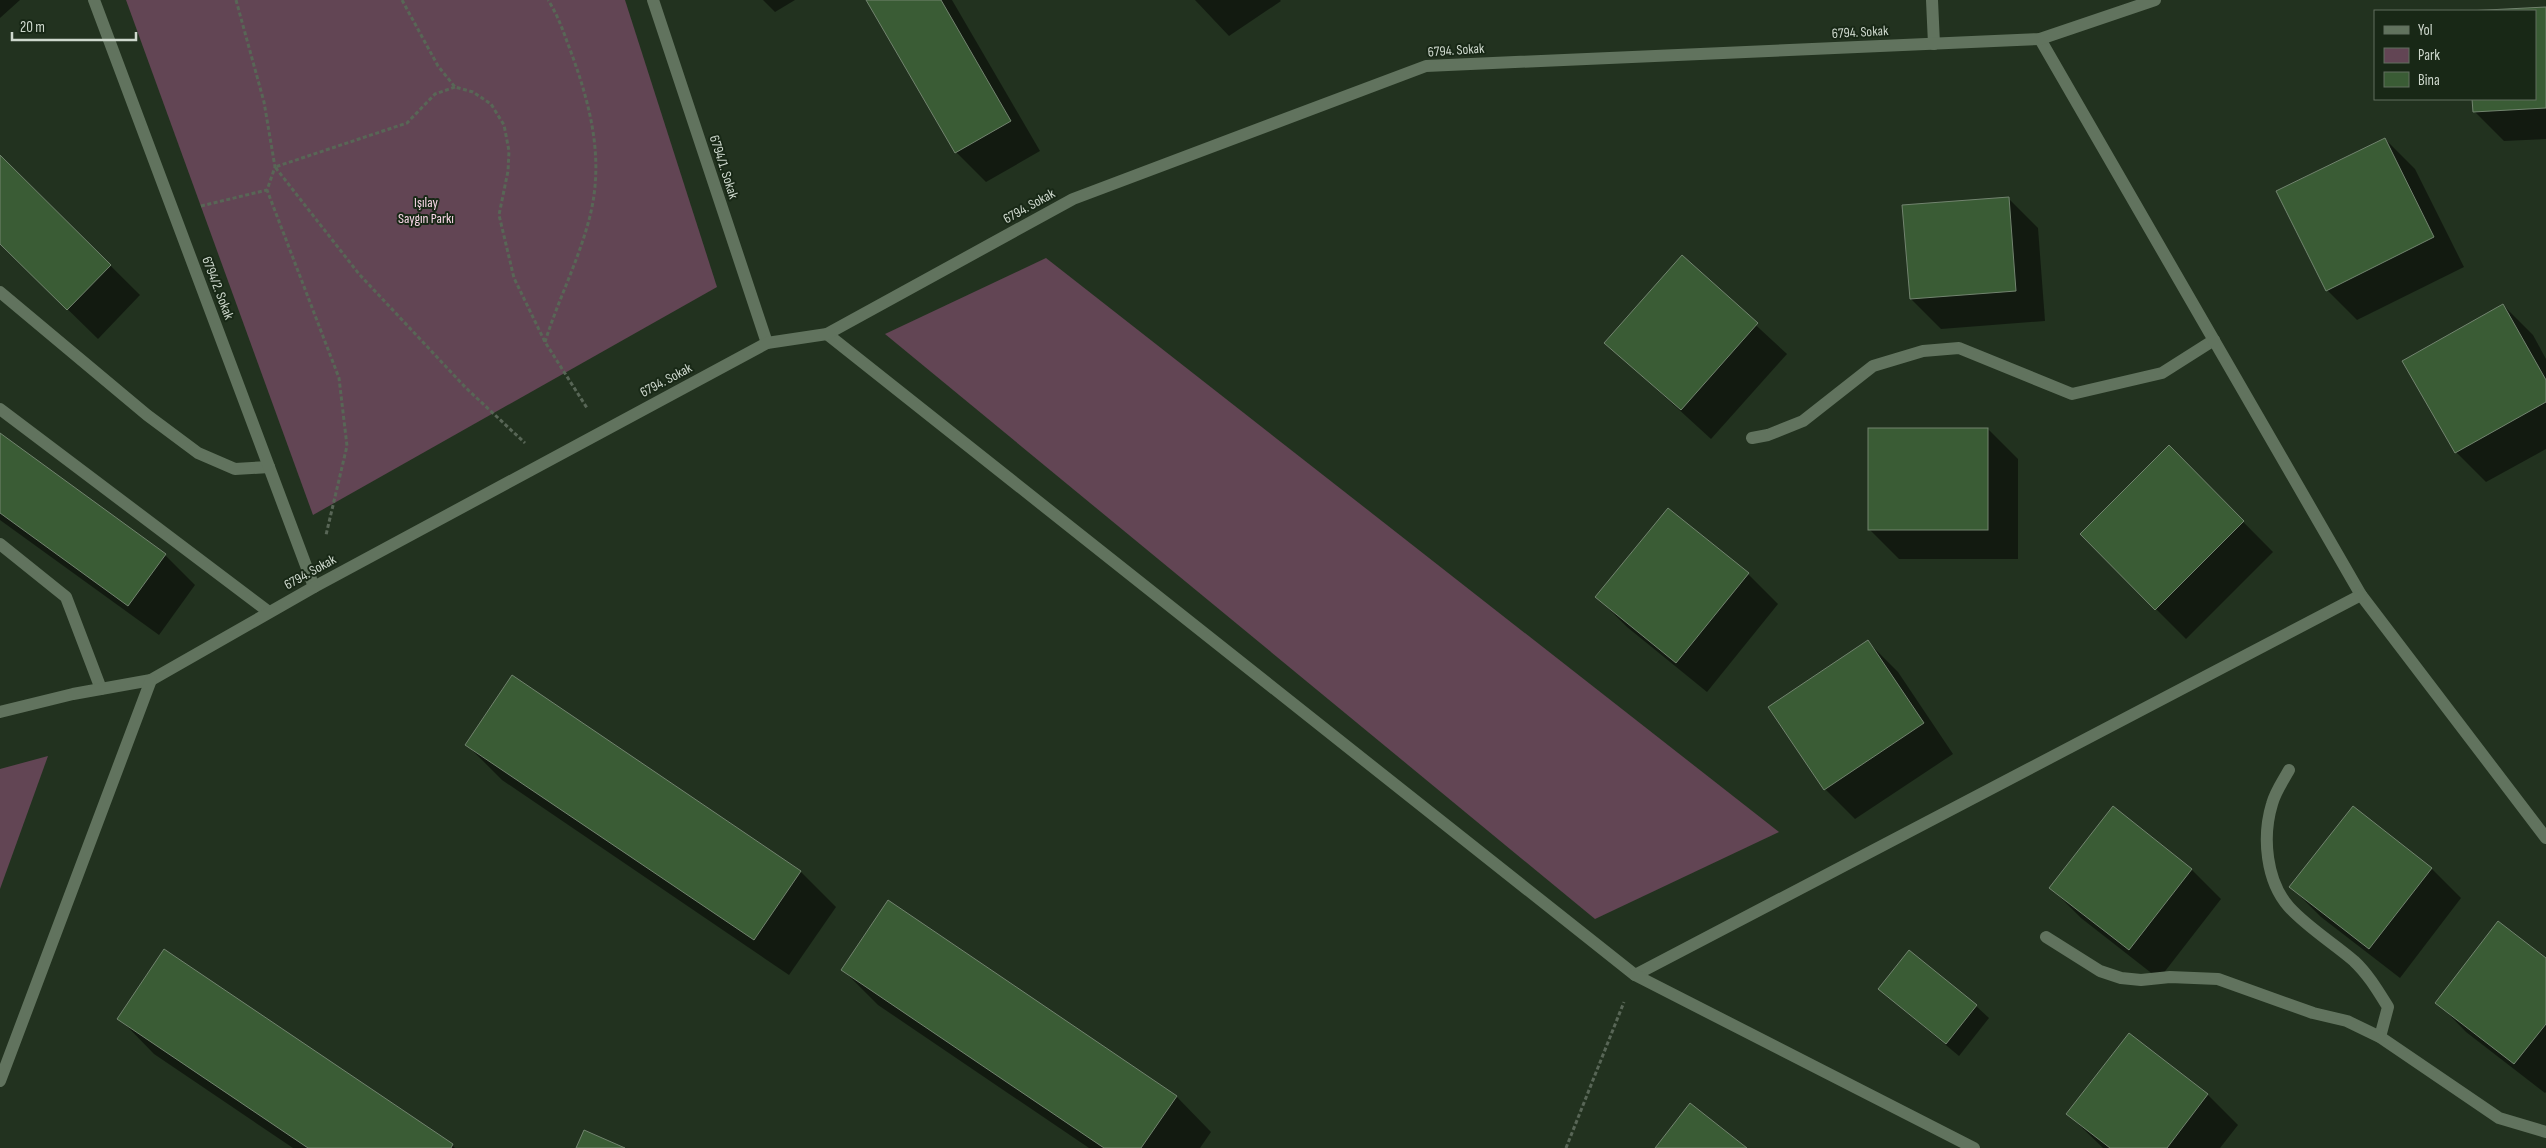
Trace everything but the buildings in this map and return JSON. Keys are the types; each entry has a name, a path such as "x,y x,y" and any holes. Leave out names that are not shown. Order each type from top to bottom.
{"street":[{"name":"6794/2. Sokak","path":"94,0 314,587"},
{"name":"6794/1. Sokak","path":"653,0 767,343"},
{"path":"1932,0 1934,44"},
{"name":"6794. Sokak","path":"0,712 101,689 151,680 314,587 767,343 827,334 1073,199 1426,66 2040,39 2155,0"},
{"path":"2040,39 2361,595 2546,838"},
{"path":"0,292 147,415 198,453 235,469 269,468"},
{"path":"827,334 1635,975 1974,1148"},
{"path":"1752,438 1768,435 1803,421 1874,366 1923,351 1959,348 2072,394 2162,373 2214,340"},
{"path":"0,410 269,612"},
{"path":"0,544 66,597 101,689"},
{"path":"1635,975 2361,595"},
{"path":"0,1081 151,680"},
{"path":"2289,770 2272,803 2268,822 2271,873 2279,893 2290,908 2354,961 2372,982 2388,1007 2380,1037"},
{"path":"2046,937 2100,971 2121,978 2218,979 2305,1010 2347,1021 2380,1037 2499,1118 2546,1132"}],"path":[{"path":"236,0 264,102 275,167 359,274 466,388 546,462"},
{"path":"402,0 438,66 455,87"},
{"path":"544,342 574,268 590,215 596,154 587,96 557,14 548,0"},
{"path":"275,167 407,123 435,94 455,87 473,92 491,104 504,125 509,150 508,171 499,215 514,278 544,342 602,431"},
{"path":"275,167 267,190 338,378 347,446 325,540"},
{"path":"174,213 267,190"},
{"path":"1566,1148 1635,975"}],"green space":[{"name":"Işılay Saygın Parkı","path":"126,0 625,0 717,287 313,515"},
{"path":"1046,258 1779,832 1595,919 885,334"},
{"path":"48,756 0,889 0,769"}]}
